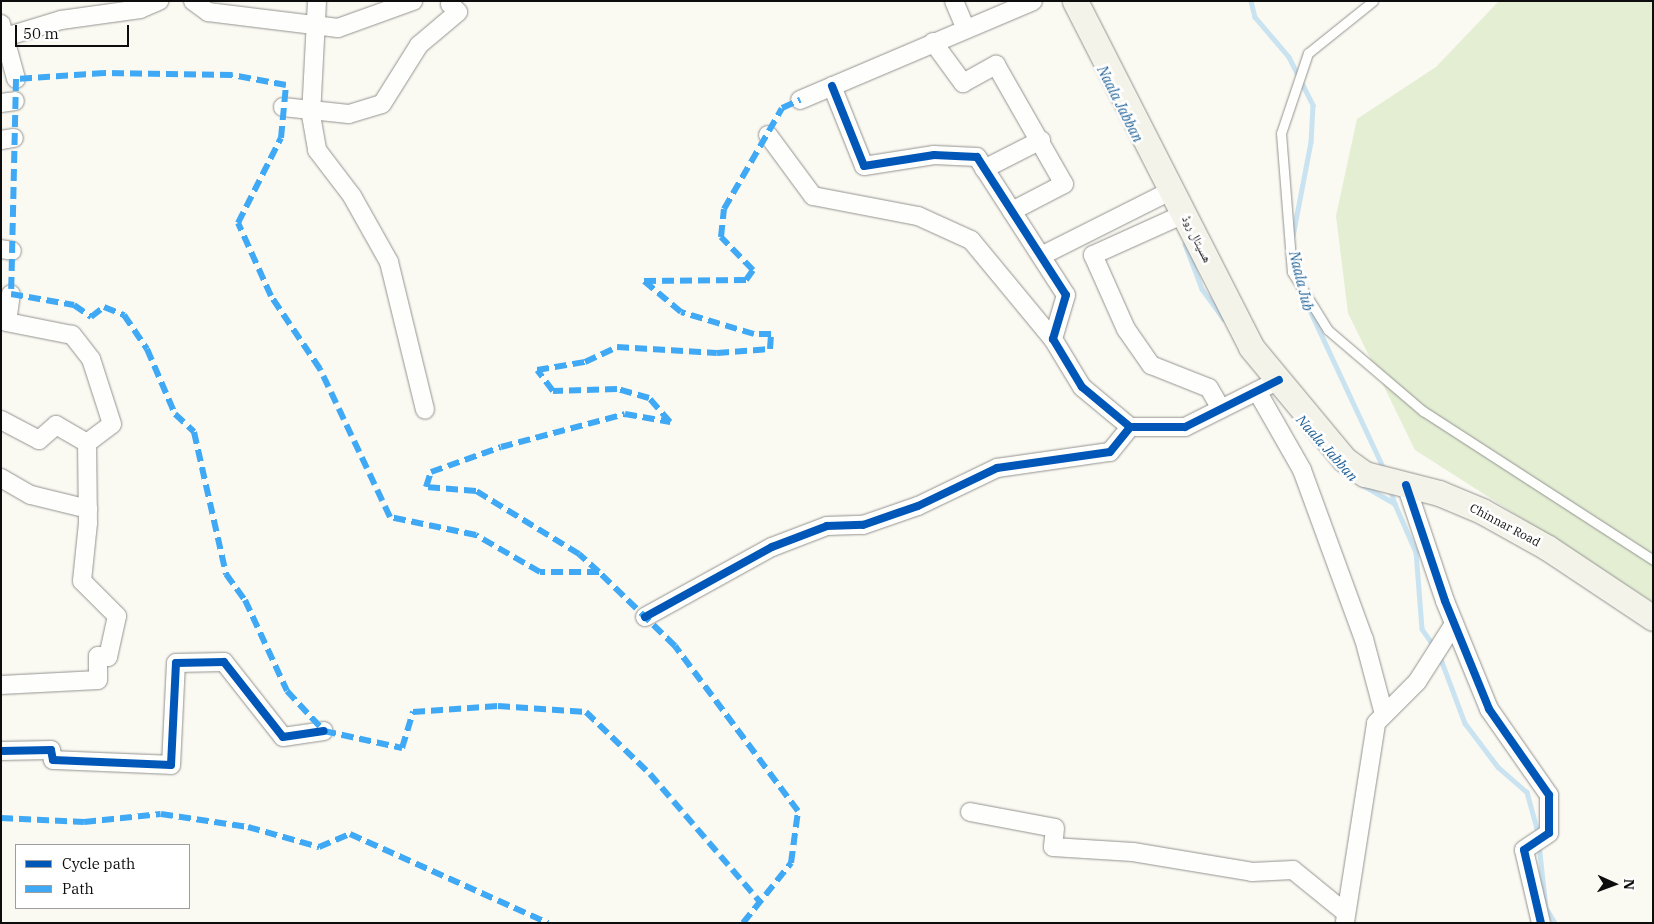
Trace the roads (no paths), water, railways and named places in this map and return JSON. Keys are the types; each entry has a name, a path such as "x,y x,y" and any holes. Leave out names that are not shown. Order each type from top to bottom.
{"main road":[{"name":"ھسپتال روڈ","path":"1075,1 1178,217 1251,347 1268,386 1344,459"},
{"name":"Chinnar Road","path":"1344,459 1365,474 1439,493 1490,516 1548,548 1653,618"}],"street":[{"path":"16,79 3,30 140,9 159,1"},
{"path":"193,1 208,12 338,28 412,1"},
{"path":"317,1 312,110 317,150 352,196 389,262 425,410"},
{"path":"284,107 349,114 382,104 419,45 458,12 450,4 452,1"},
{"path":"954,1 966,28"},
{"path":"800,100 1033,1"},
{"path":"933,42 963,84 996,66 1041,140 1064,184 1012,211"},
{"path":"832,86 864,166 934,155 977,157 1066,295 1053,339"},
{"path":"768,135 813,196 918,216 971,240 1053,339 1082,387 1130,427 1185,427 1268,386 1302,470 1364,639 1384,714"},
{"path":"984,169 1041,140"},
{"path":"1041,256 1167,192"},
{"path":"1178,217 1093,255 1126,329 1151,365 1208,388 1221,409"},
{"path":"11,294 7,322 72,335 91,359 112,424 87,443"},
{"path":"1,420 39,440 56,425 87,443"},
{"path":"645,617 772,547 827,526 863,525 918,506 997,468 1110,452 1130,427"},
{"path":"1,685 98,680 98,656 108,657 116,616 82,581 88,509 87,443"},
{"path":"1,478 31,496 88,509"},
{"path":"1406,485 1454,624 1488,709 1549,795 1550,833 1524,850 1541,923"},
{"path":"1346,918 1376,722 1417,682 1454,624"},
{"path":"1,751 51,750 53,760 170,765 176,663 224,662 283,736 324,731"},
{"path":"970,812 1055,828 1053,847 1133,852 1252,872 1293,870 1346,918"}],"lane":[{"path":"1373,1 1308,54 1281,134 1292,272 1328,330 1423,411 1653,560"}],"waterway":[{"name":"Naala Jub","path":"1251,1 1255,17 1289,57 1313,105 1311,142 1293,236"},
{"name":"Naala Jabban","path":"1185,244 1202,289 1224,319"},
{"name":"Naala Jub","path":"1294,256 1299,278"},
{"name":"Naala Jub","path":"1302,293 1385,471"},
{"name":"Naala Jabban","path":"1361,484 1395,504 1416,552 1422,629 1434,646"},
{"name":"Naala Jub","path":"1390,488 1395,504"},
{"name":"Naala Jabban","path":"1439,654 1465,723 1498,767 1527,792 1539,836"},
{"name":"Naala Jabban","path":"1539,844 1546,908 1555,923"}]}
